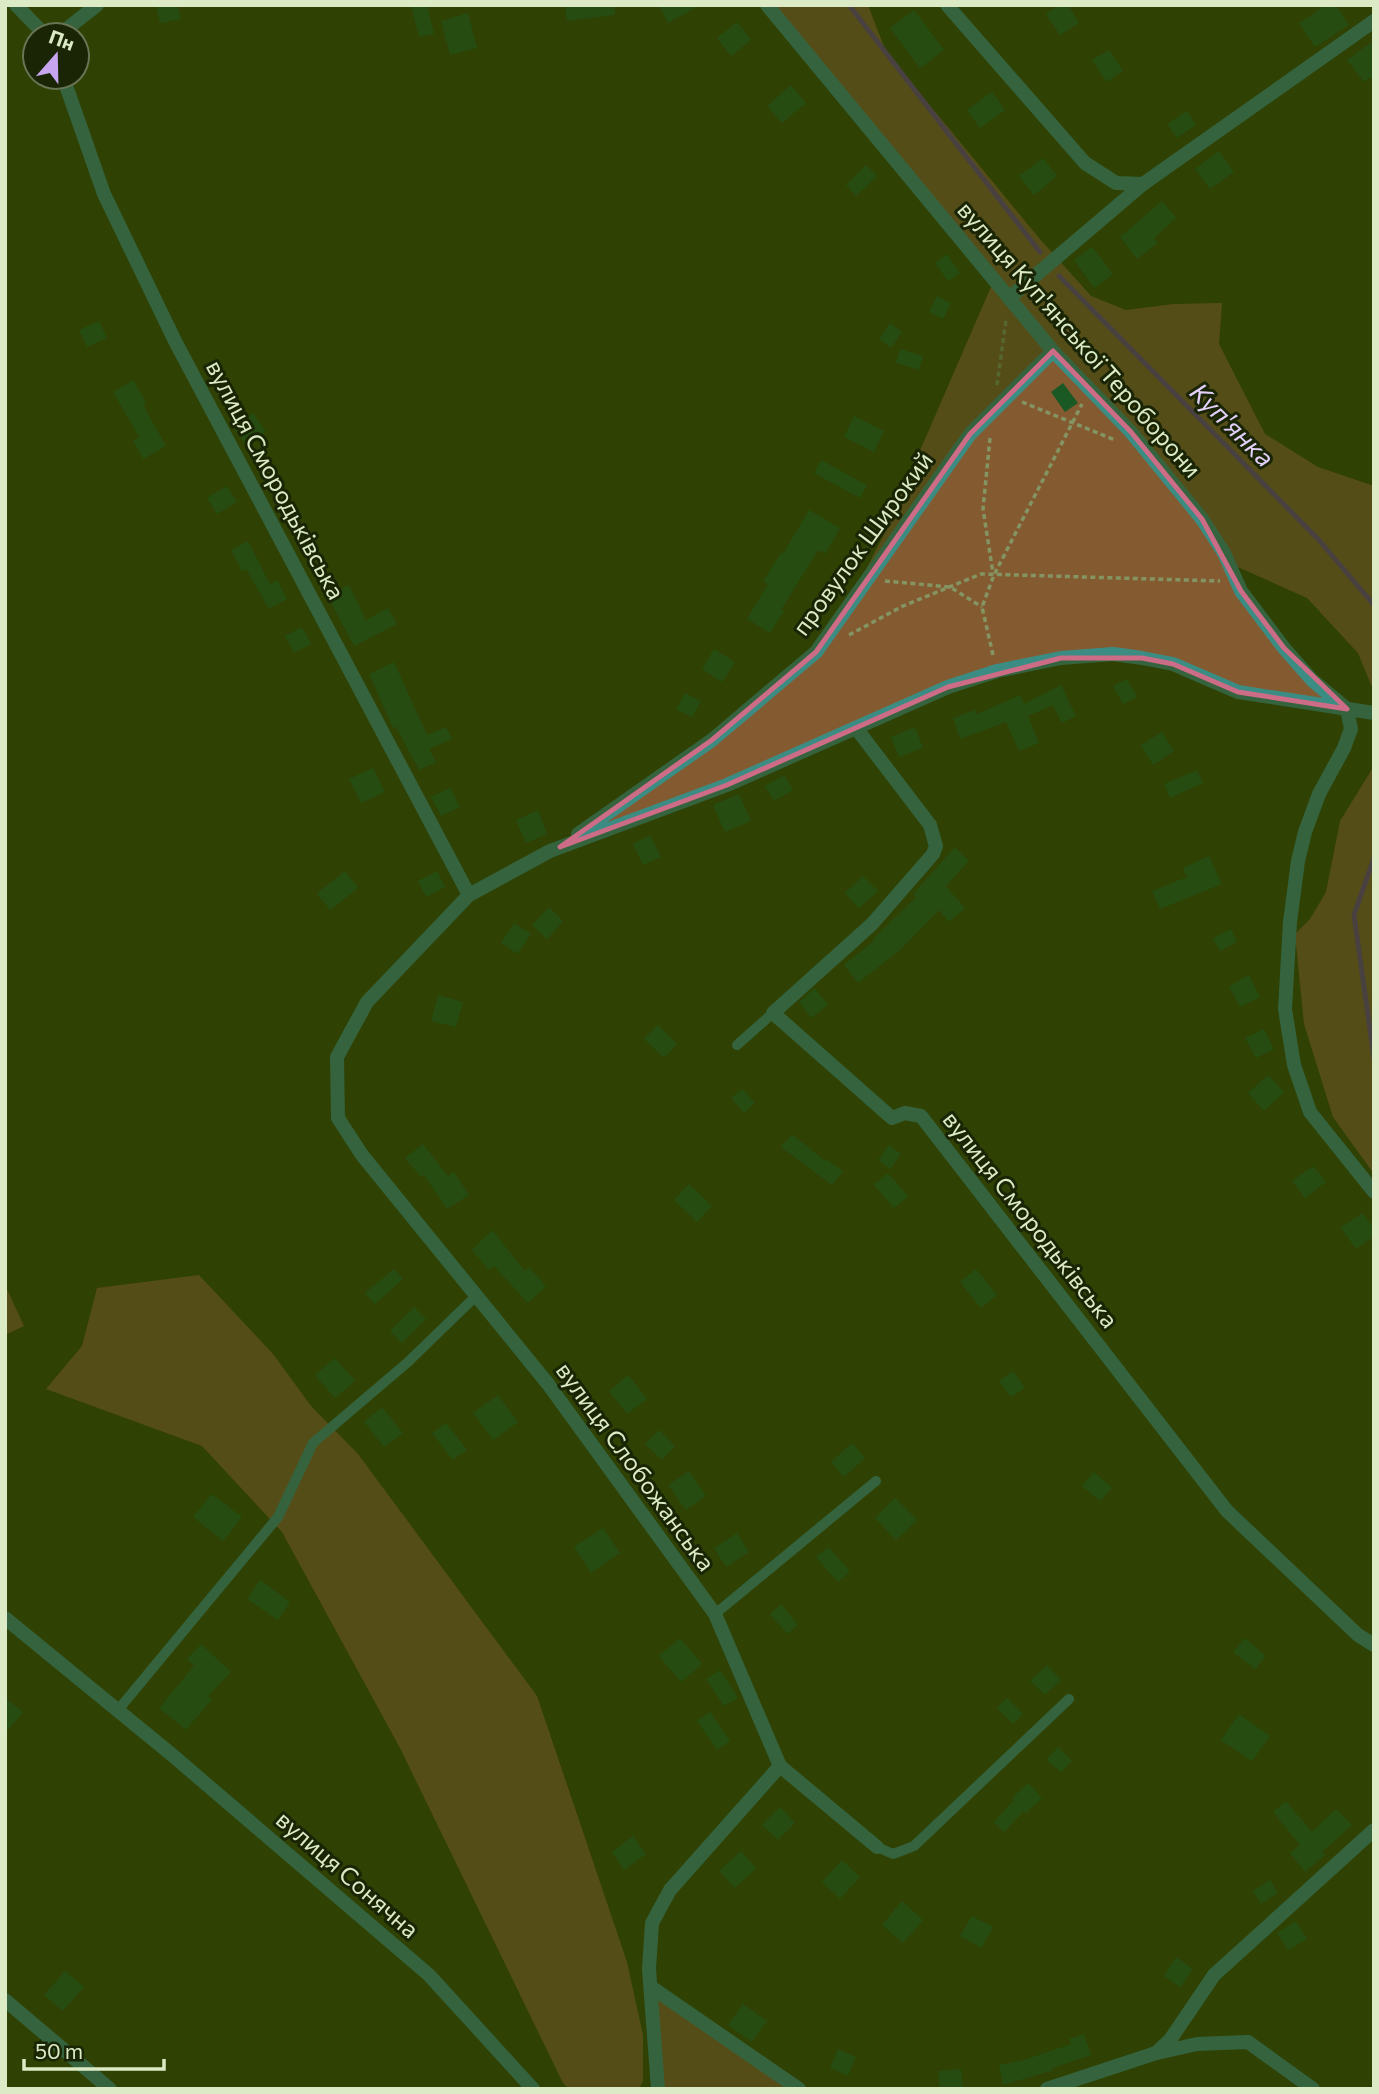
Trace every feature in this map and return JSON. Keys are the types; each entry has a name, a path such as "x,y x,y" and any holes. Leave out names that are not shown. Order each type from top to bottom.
{"street":[{"path":"16,5 31,21"},
{"path":"77,21 97,5"},
{"name":"вулиця Куп'янської Тероборони","path":"767,5 1053,351 1131,432 1202,519 1224,552 1241,591 1284,648 1312,680 1347,709"},
{"path":"947,5 1085,163 1116,183 1143,184"},
{"path":"1009,298 1143,184 1374,21"},
{"name":"вулиця Смородьківська","path":"69,91 104,194 175,341 469,895"},
{"name":"провулок Широкий","path":"560,847 712,740 816,652 970,434 1053,351"},
{"path":"469,895 560,847 727,785 948,687 996,671 1061,658 1113,654 1173,664 1238,692 1374,713"},
{"path":"1347,709 1351,729 1344,748 1319,794 1298,861 1290,922 1285,1009 1294,1065 1310,1112 1374,1192"},
{"path":"773,1013 872,923 933,854 936,846 930,825 856,728"},
{"name":"вулиця Слобожанська","path":"469,895 367,1002 337,1057 338,1118 362,1155 548,1384 715,1614 780,1766 877,1847"},
{"name":"вулиця Смородьківська","path":"773,1013 892,1118 905,1113 921,1116 1227,1511 1358,1635 1374,1645"},
{"name":"вулиця Сонячна","path":"5,1618 118,1710 429,1975 533,2089"},
{"path":"658,2089 649,1969 652,1923 670,1890 780,1766"},
{"path":"1156,2053 1177,2031 1214,1975 1374,1830"},
{"path":"651,1987 799,2089"},
{"path":"5,2000 110,2089"},
{"path":"1048,2089 1156,2053 1197,2044 1248,2042 1313,2089"}],"lane":[{"path":"737,1045 773,1013"},
{"path":"118,1710 278,1517 313,1443 408,1362 476,1296"},
{"path":"715,1614 876,1481"},
{"path":"877,1847 893,1854 914,1846 1069,1699"}],"path":[{"path":"994,575 983,509 1009,298"},
{"path":"996,671 982,607 994,575 1090,389"},
{"path":"1008,396 1124,445"},
{"path":"848,635 902,606 981,574 1237,582"},
{"path":"868,579 950,587 982,607"}],"highlighted area":[{"path":"1053,351 1131,432 1202,519 1241,591 1284,648 1347,709 1238,692 1173,664 1142,658 1061,658 948,687 727,785 560,847 712,740 816,652 970,434"}],"shaded area":[{"path":"767,5 868,5 886,52 1039,238 1091,296 1126,310 1174,304 1222,303 1219,344 1265,434 1318,467 1374,486 1374,692 1358,653 1307,598 1231,564 1260,616 1347,709 1210,681 1113,654 997,671 560,847 809,658 846,610 883,536 994,280"},
{"path":"1374,766 1374,1174 1333,1117 1304,1024 1295,934 1310,919 1326,892 1340,821"},
{"path":"199,1275 273,1354 311,1406 358,1454 537,1696 627,1962 643,2035 643,2081 639,2089 569,2089 563,2083 400,1748 282,1532 202,1446 46,1389 82,1346 97,1288"},
{"path":"5,1285 24,1326 5,1335"},
{"path":"660,1994 795,2089 657,2089 654,2019"}],"building":[{"path":"156,5 178,5 181,19 160,23"},
{"path":"411,5 427,5 434,34 419,37"},
{"path":"565,5 615,5 615,15 567,21"},
{"path":"659,5 700,5 668,23"},
{"path":"1058,5 1068,5 1079,23 1060,35 1046,14"},
{"path":"1326,5 1336,5 1349,25 1315,47 1299,23"},
{"path":"914,10 944,50 920,68 890,28"},
{"path":"468,13 477,48 450,55 441,21"},
{"path":"737,22 751,40 731,56 717,38"},
{"path":"1374,40 1374,75 1364,82 1347,60"},
{"path":"1109,50 1123,71 1106,82 1092,60"},
{"path":"791,85 806,103 782,123 767,106"},
{"path":"992,92 1005,110 980,128 967,110"},
{"path":"1187,111 1196,125 1177,138 1167,124"},
{"path":"1219,151 1234,172 1210,189 1195,169"},
{"path":"1043,158 1057,176 1034,195 1019,176"},
{"path":"866,165 877,176 856,196 846,185"},
{"path":"1162,201 1176,218 1154,238 1158,243 1137,259 1120,237"},
{"path":"1092,247 1113,274 1094,288 1074,260"},
{"path":"947,254 960,273 948,281 935,263"},
{"path":"937,296 951,303 943,319 929,312"},
{"path":"99,321 107,338 87,347 79,330"},
{"path":"890,323 902,332 891,348 879,339"},
{"path":"900,349 923,356 919,370 896,363"},
{"path":"133,380 146,403 143,405 166,446 143,459 133,440 139,437 113,392"},
{"path":"1063,383 1078,403 1065,412 1051,392"},
{"path":"253,413 266,432 246,445 233,427"},
{"path":"854,416 884,431 874,452 844,437"},
{"path":"821,460 867,485 860,498 814,473"},
{"path":"227,486 237,502 217,514 207,498"},
{"path":"809,510 840,528 825,554 818,550 770,633 747,619 768,584 763,581 781,553 783,554"},
{"path":"248,541 270,584 277,580 287,599 269,609 246,569 242,571 231,550"},
{"path":"349,585 366,620 388,608 397,624 354,646 327,595"},
{"path":"302,627 311,644 294,653 285,636"},
{"path":"714,649 735,662 722,682 702,669"},
{"path":"394,662 427,735 446,727 452,739 429,749 436,762 419,770 396,727 393,728 369,674"},
{"path":"1127,679 1137,697 1123,704 1113,686"},
{"path":"1061,685 1076,716 1062,723 1053,705 1028,716 1039,743 1019,751 1006,722 960,739 953,718 975,710 977,714 1020,695 1024,704"},
{"path":"685,693 701,701 692,717 676,709"},
{"path":"915,727 923,748 899,757 891,737"},
{"path":"1162,732 1174,751 1153,765 1141,745"},
{"path":"373,768 385,792 361,803 349,779"},
{"path":"1197,770 1203,783 1170,798 1164,784"},
{"path":"784,775 793,790 774,801 765,786"},
{"path":"450,788 460,807 441,816 431,797"},
{"path":"739,794 751,821 725,832 713,805"},
{"path":"538,810 547,834 526,843 516,820"},
{"path":"650,835 661,857 643,865 633,844"},
{"path":"955,847 969,861 946,886 965,908 949,922 939,910 900,950 858,983 844,965 875,940 874,938 916,897 913,894"},
{"path":"1209,856 1222,884 1160,909 1152,891 1187,877 1183,868"},
{"path":"345,871 358,888 330,910 317,893"},
{"path":"437,871 445,887 426,897 418,881"},
{"path":"863,876 878,891 859,908 845,893"},
{"path":"549,907 563,921 547,939 532,925"},
{"path":"514,923 531,934 518,954 501,943"},
{"path":"1231,929 1237,942 1220,951 1213,938"},
{"path":"1249,975 1260,997 1240,1007 1229,986"},
{"path":"815,988 828,1005 811,1018 799,1002"},
{"path":"438,995 463,1002 456,1027 431,1021"},
{"path":"658,1025 677,1044 664,1058 644,1039"},
{"path":"1264,1029 1274,1049 1256,1058 1245,1038"},
{"path":"1268,1075 1284,1092 1264,1111 1248,1093"},
{"path":"742,1089 755,1103 744,1113 731,1098"},
{"path":"792,1134 825,1161 826,1159 843,1171 832,1185 781,1147"},
{"path":"423,1144 448,1176 454,1172 469,1195 447,1209 424,1175 421,1177 405,1158"},
{"path":"889,1145 901,1154 890,1169 878,1160"},
{"path":"1313,1166 1326,1182 1305,1198 1292,1181"},
{"path":"888,1173 908,1196 894,1208 874,1185"},
{"path":"689,1184 712,1206 697,1222 674,1200"},
{"path":"1362,1213 1374,1228 1374,1236 1356,1249 1341,1228"},
{"path":"492,1230 525,1271 529,1267 546,1286 528,1303 494,1266 489,1270 472,1250"},
{"path":"394,1269 403,1279 375,1304 365,1293"},
{"path":"976,1269 997,1295 981,1308 960,1282"},
{"path":"414,1307 426,1319 402,1343 390,1331"},
{"path":"335,1358 355,1381 335,1398 315,1375"},
{"path":"1013,1371 1025,1388 1011,1397 999,1381"},
{"path":"628,1375 647,1399 627,1414 609,1391"},
{"path":"498,1395 518,1422 493,1440 473,1413"},
{"path":"382,1407 403,1433 384,1447 364,1422"},
{"path":"446,1423 467,1450 453,1460 432,1433"},
{"path":"659,1430 675,1446 662,1460 645,1444"},
{"path":"852,1443 865,1458 844,1477 831,1462"},
{"path":"689,1471 706,1496 686,1510 668,1485"},
{"path":"1094,1472 1112,1488 1100,1501 1082,1486"},
{"path":"212,1494 242,1517 223,1541 193,1517"},
{"path":"895,1498 917,1520 896,1540 875,1518"},
{"path":"603,1528 620,1553 591,1573 574,1547"},
{"path":"737,1533 749,1552 726,1567 714,1548"},
{"path":"828,1547 850,1571 838,1582 816,1557"},
{"path":"260,1580 290,1602 278,1620 247,1599"},
{"path":"781,1604 798,1625 787,1634 770,1614"},
{"path":"680,1638 702,1664 681,1682 659,1656"},
{"path":"1245,1638 1266,1656 1255,1669 1233,1652"},
{"path":"201,1644 231,1672 208,1696 212,1699 186,1730 159,1708 194,1666 187,1659"},
{"path":"1047,1665 1061,1680 1045,1695 1030,1681"},
{"path":"720,1670 738,1698 724,1706 706,1679"},
{"path":"5,1698 23,1712 5,1734"},
{"path":"1007,1698 1023,1714 1013,1724 997,1708"},
{"path":"710,1712 730,1741 717,1750 697,1721"},
{"path":"1239,1714 1270,1736 1252,1761 1221,1740"},
{"path":"1058,1747 1072,1761 1061,1772 1046,1760"},
{"path":"1028,1783 1042,1798 1026,1813 1024,1811 1004,1832 994,1822 1014,1800 1012,1798"},
{"path":"1286,1801 1312,1832 1336,1809 1352,1825 1322,1852 1325,1855 1305,1872 1290,1853 1300,1845 1273,1812"},
{"path":"780,1807 795,1823 778,1840 762,1825"},
{"path":"633,1836 646,1854 624,1870 612,1852"},
{"path":"741,1851 756,1868 735,1888 719,1871"},
{"path":"842,1860 860,1877 840,1899 822,1882"},
{"path":"1270,1880 1278,1893 1261,1904 1253,1891"},
{"path":"902,1901 923,1920 903,1943 882,1925"},
{"path":"972,1916 993,1927 981,1948 960,1936"},
{"path":"1296,1921 1307,1939 1288,1950 1277,1933"},
{"path":"1176,1957 1193,1969 1180,1987 1164,1976"},
{"path":"65,1971 84,1987 63,2011 44,1995"},
{"path":"743,2004 767,2021 752,2042 728,2025"},
{"path":"1084,2034 1091,2055 1053,2068 1054,2070 1003,2085 999,2065 1024,2060 1071,2044 1069,2039"},
{"path":"838,2049 856,2057 848,2076 830,2068"},
{"path":"961,2069 963,2089 940,2089 938,2071"}],"waterway":[{"name":"Куп'янка","path":"849,5 1040,252"},
{"name":"Куп'янка","path":"1059,276 1318,539 1374,605"},
{"name":"Куп'янка","path":"1374,858 1354,915 1374,1058"}]}
